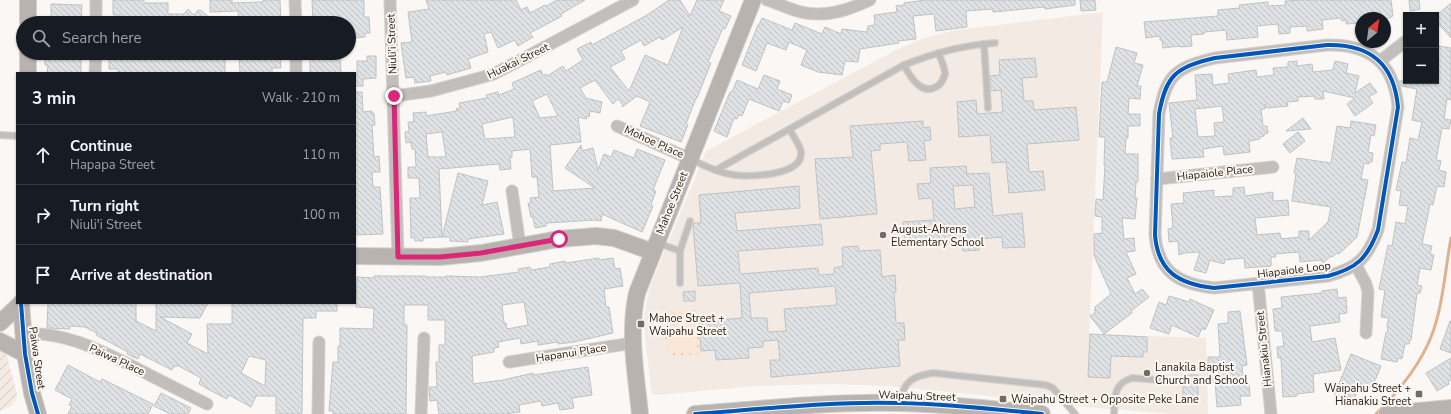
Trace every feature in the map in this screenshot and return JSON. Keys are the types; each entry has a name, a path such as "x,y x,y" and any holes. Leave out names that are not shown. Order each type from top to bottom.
{"street":[{"path":"28,0 28,16"},
{"path":"96,0 96,16"},
{"path":"295,0 296,16"},
{"name":"Niuli'i Street","path":"390,0 398,257"},
{"name":"Huakai Street","path":"394,96 431,91 494,74 633,0"},
{"name":"Mahoe Street","path":"640,414 632,326 637,293 753,0"},
{"path":"768,0 796,10 814,14 852,9 870,0"},
{"path":"1380,61 1403,43"},
{"name":"Hiapaiole Loop","path":"1327,45 1343,45 1356,47 1380,61 1392,79 1396,91 1398,107 1378,230 1365,257 1356,265 1343,272 1328,276 1214,288 1185,282 1167,269 1159,258 1156,248 1157,179 1159,114 1162,100 1166,87 1173,75 1184,67 1215,58 1327,45"},
{"path":"28,60 28,72"},
{"path":"95,72 96,60"},
{"path":"296,60 296,72"},
{"name":"Mohoe Place","path":"617,126 690,159"},
{"name":"Hiapaiole Place","path":"1157,179 1273,168"},
{"path":"512,191 520,246"},
{"path":"356,256 440,257 481,253 559,239 596,236 614,238 654,247"},
{"path":"1356,265 1366,284 1368,292 1366,333"},
{"name":"Hianakiu Street","path":"1258,283 1271,414"},
{"path":"0,323 20,304"},
{"name":"Paiwa Street","path":"21,304 25,354 36,413"},
{"name":"Paiwa Place","path":"23,334 43,333 77,342 103,352 207,404"},
{"path":"421,414 424,338"},
{"path":"0,341 25,354"},
{"path":"318,414 319,342"},
{"name":"Hapanui Place","path":"509,362 633,343"},
{"name":"Waipahu Street","path":"695,414 829,404 899,403 956,406 1042,414"},
{"path":"1392,413 1451,408"}],"lane":[{"path":"716,170 904,65 924,56 956,48 995,43"},
{"path":"984,44 988,108"},
{"path":"904,65 911,78 922,88 929,89 942,82 945,74 944,67 938,53"},
{"path":"690,159 716,170 735,175 755,175 781,172 793,167 800,158 801,151 790,130"},
{"path":"0,135 16,136"},
{"path":"680,282 680,251 690,221"},
{"path":"654,247 680,251"},
{"path":"899,403 902,390 909,382 919,375 933,373 1046,385 1053,388 1075,414"},
{"path":"1114,414 1115,394 1117,389 1126,380 1132,378 1172,381"}],"shaded area":[{"name":"August-Ahrens Elementary School","path":"1103,12 1089,334 1206,338 1208,414 1174,414 1086,407 1052,402 888,386 832,384 755,386 658,395 653,394 651,390 645,336 644,320 646,303 651,284 706,151 900,48 922,39 951,31"},
{"path":"697,310 700,354 667,356 664,312"},
{"path":"695,313 696,332 668,333 667,314"},
{"path":"696,333 697,352 669,353 668,335"},
{"path":"0,349 7,356 17,395 16,400 10,407 0,411"}],"building":[{"path":"113,0 144,0 144,3 168,3 168,14 184,14 188,9 194,15 198,10 201,10 207,16 120,16 113,15"},
{"path":"210,0 232,0 232,3 280,0 281,16 238,16 238,11 210,12"},
{"path":"312,0 364,0 364,17 369,17 370,33 365,33 365,37 356,38 356,16 313,16"},
{"path":"426,0 516,0 521,10 527,7 530,13 557,0 585,0 561,14 562,16 530,33 533,37 518,46 515,40 498,48 491,32 484,34 488,52 468,59 471,68 447,75 446,72 430,76 431,81 415,83 414,77 406,78 401,43 412,42 408,12 429,9"},
{"path":"669,0 680,0 690,16 697,0 724,0 719,11 731,16 725,29 723,28 708,62 711,63 686,124 688,125 681,142 640,126 650,102 637,96 622,107 623,105 618,99 613,104 595,80 580,88 586,98 602,102 600,113 590,111 589,117 587,116 586,119 578,117 581,142 550,145 553,191 595,188 565,168 581,145 582,151 593,148 598,170 604,154 611,157 614,150 634,158 637,149 665,160 653,190 656,191 651,204 653,206 642,232 602,214 601,221 595,220 546,223 546,226 535,228 528,203 531,203 530,198 539,197 537,177 532,177 530,149 512,151 512,157 510,157 511,169 500,170 499,164 439,169 442,237 423,238 423,241 415,241 415,238 411,238 410,198 420,198 419,178 408,178 408,167 416,167 415,149 412,149 411,142 406,143 405,132 409,131 408,122 414,122 413,113 426,112 426,116 457,111 456,109 460,108 459,103 487,98 486,95 498,92 499,95 514,89 512,83 541,70 543,76 546,74 547,76 563,66 566,71 583,60 577,49 591,42 592,45 647,15","holes":["683,27 668,65 645,55 629,91 610,67 625,59 621,51 641,40 644,46 660,37 662,40","547,94 558,116 540,118 532,101","513,117 515,137 485,139 482,124","442,132 446,157 428,157 426,134"]},
{"path":"925,0 1075,0 1075,5 1045,9 1045,7 993,12 993,9 966,11 967,27 936,31 934,14 913,16 916,39 860,49 858,62 845,61 842,75 818,72 801,65 807,50 789,42 786,50 767,43 756,71 742,65 762,18 792,30 795,23 822,34 825,27 841,34 842,29 867,32 868,26 875,25 874,15 897,12 896,6 904,5 904,3"},
{"path":"1080,0 1095,0 1096,10 1081,11"},
{"path":"1391,0 1393,16 1391,17 1391,12 1355,12 1355,23 1346,24 1346,20 1342,21 1341,18 1322,20 1323,29 1307,31 1307,26 1290,27 1290,33 1279,34 1278,24 1257,26 1258,37 1227,40 1226,30 1204,32 1204,34 1191,35 1192,46 1163,48 1160,36 1146,38 1144,22 1218,16 1218,10 1240,8 1239,5 1268,2 1268,6 1286,5 1285,1"},
{"path":"1409,0 1419,0 1420,9 1410,11"},
{"path":"1451,3 1451,38 1439,24 1439,13"},
{"path":"51,4 82,5 81,16 51,16"},
{"path":"1439,46 1451,48 1451,100 1447,99 1444,119 1451,120 1449,129 1442,128 1436,160 1441,161 1439,170 1446,172 1444,187 1437,186 1433,205 1430,204 1422,244 1432,246 1430,254 1434,255 1431,270 1420,268 1417,285 1422,286 1420,293 1417,293 1411,340 1409,344 1405,344 1402,359 1398,358 1397,362 1381,359 1386,332 1388,331 1387,325 1389,318 1381,317 1385,290 1379,289 1388,245 1392,246 1396,222 1405,224 1408,206 1399,205 1401,191 1396,190 1402,162 1406,163 1410,138 1418,140 1422,122 1412,120 1417,89 1401,86 1399,81 1403,81 1403,84 1439,84"},
{"path":"1116,47 1137,53 1134,63 1143,65 1137,86 1141,86 1140,99 1129,98 1128,114 1140,114 1140,126 1128,126 1128,138 1126,138 1125,154 1138,154 1138,182 1136,182 1135,198 1137,198 1135,219 1122,218 1124,239 1134,238 1135,251 1126,252 1136,274 1127,278 1135,294 1142,289 1149,297 1131,311 1132,313 1104,334 1090,316 1096,312 1094,310 1096,308 1095,307 1111,294 1094,255 1094,234 1102,233 1102,217 1095,216 1096,199 1103,200 1105,165 1105,137 1099,137 1102,82 1107,82"},
{"path":"367,56 376,56 376,78 363,79 363,86 356,86 357,61 367,61"},
{"path":"1035,58 1037,77 1022,78 1024,101 1033,101 1034,110 1076,107 1079,140 1027,144 1029,172 1043,171 1045,190 1009,193 1006,162 992,163 990,135 959,137 957,102 976,100 977,114 1003,112 1001,90 991,91 990,76 1000,75 999,60"},
{"path":"45,60 81,60 81,72 47,72 48,65 45,65"},
{"path":"109,60 225,60 225,72 118,72 118,69 109,69"},
{"path":"239,60 280,60 281,68 272,68 272,72 240,72"},
{"path":"310,60 340,60 341,72 310,72"},
{"path":"1297,61 1297,66 1312,64 1313,72 1333,70 1335,61 1348,64 1346,73 1359,76 1355,93 1370,83 1377,92 1369,97 1373,103 1355,116 1347,104 1355,98 1323,91 1324,99 1315,99 1315,96 1298,97 1298,101 1287,102 1288,106 1267,108 1265,104 1265,109 1261,109 1263,126 1267,126 1268,133 1260,137 1260,139 1249,141 1250,152 1224,155 1223,146 1203,149 1204,157 1172,159 1170,138 1173,138 1169,103 1197,100 1195,75 1212,74 1213,85 1229,83 1228,74 1256,70 1257,77 1274,75 1273,68 1288,67 1288,62","holes":["1222,106 1224,122 1214,123 1215,136 1198,137 1195,109"]},
{"path":"764,75 780,81 777,89 792,95 789,103 783,101 779,111 749,99 742,116 739,115 737,119 734,118 727,137 714,131 730,92 732,92 737,80 758,89"},
{"path":"356,92 362,92 363,112 372,111 372,113 374,113 375,125 372,125 374,157 379,156 380,172 372,172 373,187 380,187 383,234 356,235"},
{"path":"1303,118 1311,129 1286,131"},
{"path":"923,121 923,128 930,127 931,140 924,141 926,160 909,161 907,142 880,144 880,150 871,151 877,214 820,219 815,159 853,157 850,126"},
{"path":"1351,121 1376,125 1374,136 1371,135 1368,152 1373,153 1372,162 1369,162 1369,164 1364,163 1361,179 1368,180 1357,237 1339,254 1337,253 1332,257 1331,256 1323,263 1321,260 1300,262 1299,252 1275,254 1276,257 1271,257 1271,266 1245,268 1244,258 1225,260 1224,264 1210,260 1206,273 1194,270 1200,252 1184,253 1179,255 1178,241 1169,242 1168,229 1173,228 1171,204 1184,203 1183,193 1214,190 1214,197 1233,196 1233,188 1244,187 1245,196 1273,192 1273,201 1288,200 1289,215 1255,218 1257,235 1280,233 1281,239 1299,237 1299,231 1309,231 1309,240 1328,222 1331,207 1292,201 1296,173 1294,173 1297,158 1331,163 1337,126 1350,128"},
{"path":"1298,132 1305,141 1290,153 1283,144"},
{"path":"966,166 967,174 989,173 993,216 1022,213 1025,247 1003,248 1002,237 978,239 979,250 963,251 962,242 905,244 903,222 934,220 932,198 919,199 917,184 931,183 930,168","holes":["973,185 975,207 955,209 953,186"]},
{"path":"458,173 488,181 482,205 497,202 504,234 468,239 468,242 450,241 450,237 442,237"},
{"path":"799,186 800,208 735,213 737,231 821,224 823,245 738,251 740,274 818,268 819,275 834,274 834,268 843,266 843,247 858,246 859,251 880,250 882,277 895,275 896,292 894,292 896,323 904,323 905,340 898,340 900,366 771,377 770,360 780,360 778,340 763,341 763,347 748,348 749,358 716,360 715,350 701,351 699,322 742,318 740,283 698,286 693,225 694,223 701,223 699,195","holes":["835,286 837,305 784,309 786,331 768,332 767,318 751,318 749,293"]},
{"path":"599,258 599,260 613,258 615,269 620,268 623,286 604,289 606,307 609,307 613,333 558,344 558,342 538,345 538,341 521,344 520,338 498,342 499,347 494,348 494,352 472,356 473,384 503,380 533,373 533,375 588,367 592,395 572,398 574,408 560,410 558,403 542,406 541,401 519,405 520,412 505,414 439,414 437,400 430,401 429,387 437,387 436,362 439,362 439,345 445,345 445,320 428,320 428,305 404,305 404,324 407,325 406,414 333,414 333,411 329,411 333,362 338,362 340,328 373,329 374,308 356,307 357,277 480,277 519,272 518,269 530,267 531,270 550,267 550,264 565,261 566,263","holes":["524,302 528,325 507,329 506,323 504,323 502,305"]},
{"path":"1337,289 1338,298 1346,297 1347,313 1339,314 1340,322 1310,326 1312,342 1335,338 1341,370 1313,374 1314,392 1297,394 1297,396 1283,397 1281,358 1278,358 1277,347 1284,346 1282,331 1275,331 1273,309 1282,308 1281,297 1322,293 1322,291"},
{"path":"695,291 695,301 684,301 683,292"},
{"path":"1169,296 1189,302 1190,299 1214,310 1205,330 1202,328 1198,337 1172,325 1169,334 1150,328 1159,302 1166,305"},
{"path":"48,304 136,304 136,321 156,331 156,304 207,304 200,318 160,317 192,334 187,343 208,354 207,324 232,324 232,304 337,304 337,311 316,311 316,318 303,318 302,414 276,414 276,396 256,396 251,407 229,395 227,399 199,384 201,378 177,365 176,367 174,366 172,370 140,354 138,359 127,354 128,352 96,335 97,333 85,327 70,326 70,329 47,328","holes":["249,356 266,360 265,386 241,373"]},
{"path":"1240,311 1247,365 1242,366 1244,384 1249,384 1250,396 1240,396 1241,405 1217,407 1215,381 1208,380 1208,357 1220,357 1218,324 1228,323 1228,312"},
{"path":"1451,321 1451,353 1440,349"},
{"path":"1090,334 1147,337 1147,352 1143,352 1143,357 1111,356 1110,378 1088,377"},
{"path":"1351,354 1381,366 1372,388 1360,384 1354,400 1346,396 1344,400 1334,396"},
{"path":"1451,358 1451,380 1448,382 1449,384 1437,391 1426,373"},
{"path":"68,365 100,382 102,379 153,404 148,414 68,414 72,406 69,405 72,399 55,390"},
{"path":"1183,375 1198,375 1198,401 1183,402"},
{"path":"161,393 191,408 188,414 170,414 154,406"}],"waterway":[{"path":"1376,414 1392,397 1414,369 1431,337 1441,301 1451,238"}],"cycle path":[{"path":"1327,45 1356,48 1377,59 1385,68 1396,92 1398,107 1378,230 1370,248 1354,266 1328,276 1214,288 1190,283 1172,274 1161,258 1157,248 1155,235 1159,114 1165,90 1170,82 1182,69 1202,61 1215,58 1327,45"},
{"path":"21,304 25,354 32,393 38,414"},
{"path":"695,414 848,403 953,406 1042,414"}],"place":[{"name":"August-Ahrens Elementary School","path":"883,235"},
{"name":"Mahoe Street + Waipahu Street","path":"641,324"},
{"name":"Lanakila Baptist Church and School","path":"1147,373"},
{"name":"Waipahu Street + Hianakiu Street","path":"1419,394"},
{"name":"Waipahu Street + Opposite Peke Lane","path":"1003,399"}],"route":[{"path":"394,96 398,257 440,257 481,253 559,239"}]}
